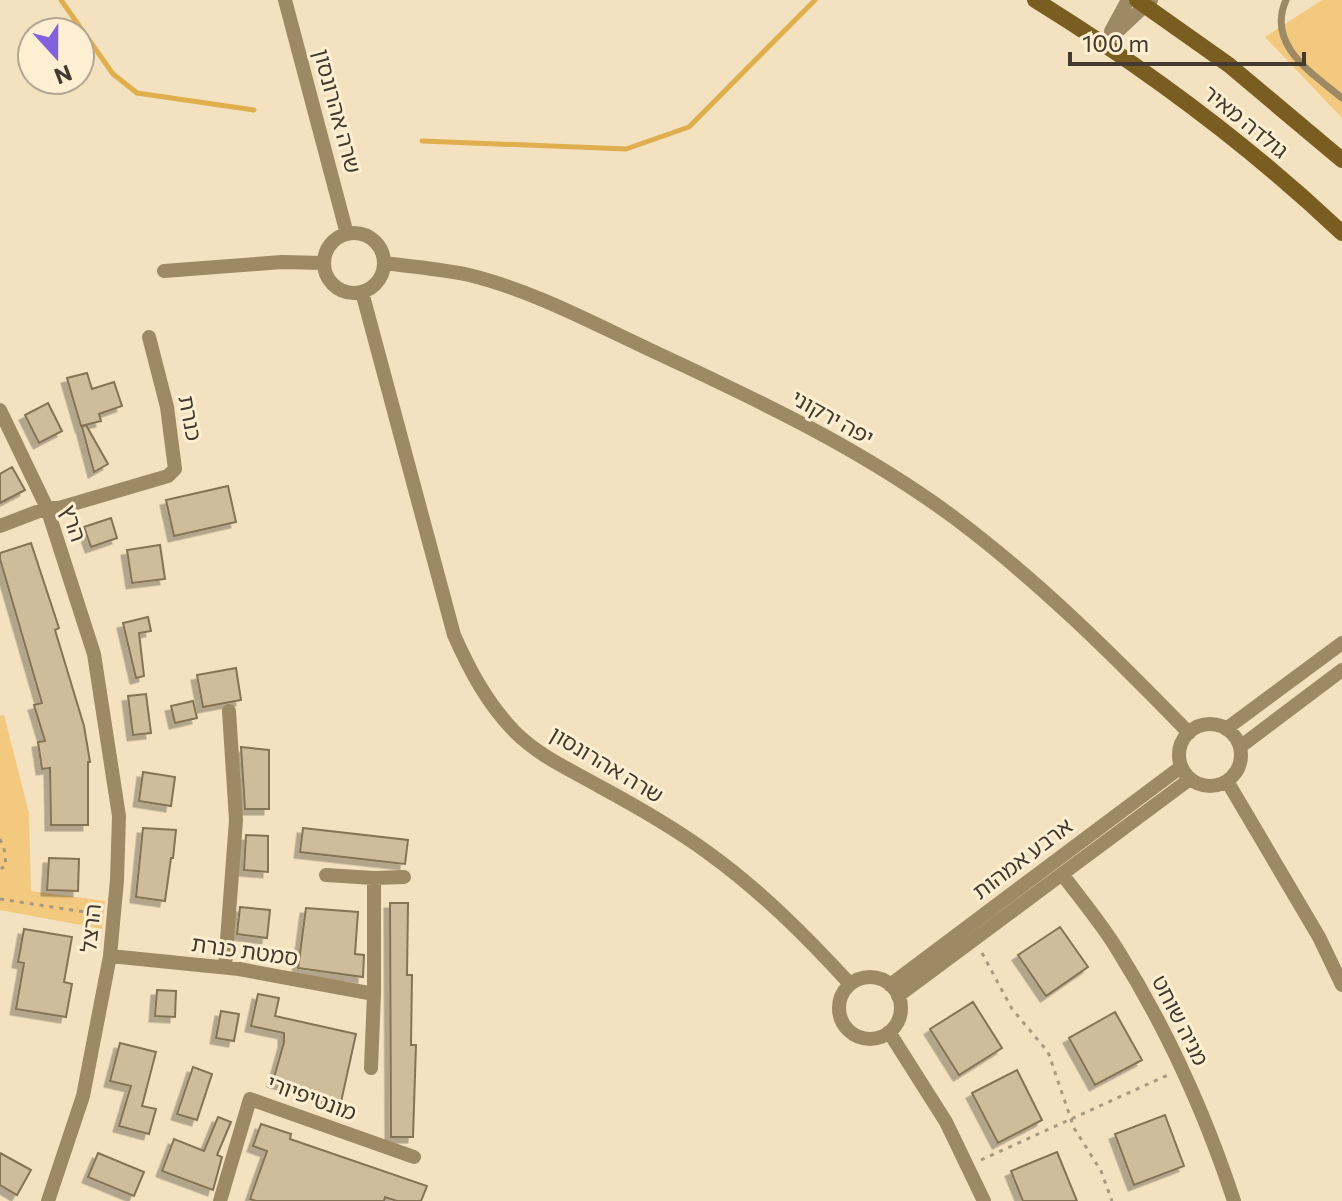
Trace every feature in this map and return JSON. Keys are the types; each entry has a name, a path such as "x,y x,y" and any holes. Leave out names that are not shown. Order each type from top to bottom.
{"main road":[{"name":"גולדה מאיר","path":"1035,0 1196,108 1342,233"},
{"name":"גולדה מאיר","path":"1145,2 1229,65 1342,160"}],"street":[{"name":"שרה אהרונסון","path":"285,0 347,234"},
{"path":"1104,44 1128,0"},
{"path":"1104,44 1145,2"},
{"path":"347,234 367,235 377,242 383,252 385,263 382,275 375,285 362,292 342,291 325,274 326,251 333,241 347,234"},
{"path":"164,271 282,262 324,263"},
{"name":"יפה ירקוני","path":"385,263 470,275 510,288 728,387 856,453 955,518 1032,579 1116,658 1189,733"},
{"name":"שרה אהרונסון","path":"362,292 454,635 472,675 489,702 517,734 554,763 597,784 706,850 799,928 850,984"},
{"name":"כנרת","path":"47,508 59,508 105,496 168,476 175,469 167,407 149,337"},
{"name":"הרץ","path":"0,410 47,508 94,654"},
{"path":"0,526 47,508"},
{"path":"1226,729 1342,643"},
{"name":"הרצל","path":"48,1201 83,1096 110,956 114,917 119,816 94,654"},
{"path":"1240,747 1342,670"},
{"path":"225,967 236,820 229,711"},
{"path":"1211,724 1226,729 1233,734 1240,747 1238,768 1227,781 1209,786 1197,784 1185,773 1179,755 1181,743 1199,726 1211,724"},
{"name":"ארבע אמהות","path":"894,990 975,939 1062,874 1185,773"},
{"name":"ארבע אמהות","path":"894,990 1185,773"},
{"path":"1227,781 1319,937 1342,985"},
{"name":"מניה שוחט","path":"1062,874 1116,946 1151,1006 1214,1142 1234,1201"},
{"path":"326,875 404,877"},
{"path":"371,1068 374,878"},
{"name":"סמטת כנרת","path":"110,956 225,967 374,994"},
{"path":"871,977 883,979 894,990 901,1008 898,1020 889,1032 869,1039 847,1029 839,1007 842,995 850,984 871,977"},
{"path":"889,1032 932,1098 984,1201"},
{"name":"מונטיפיורי","path":"220,1201 250,1099 414,1157"}],"lane":[{"path":"1286,0 1280,14 1282,33 1290,52 1302,66 1342,98"}],"path":[{"path":"0,839 6,866 0,869"},
{"path":"0,899 114,917"},
{"path":"975,939 1012,1009 1048,1052 1071,1119 1107,1182 1112,1201"},
{"path":"968,1166 1181,1069"}],"shaded area":[{"path":"1322,0 1342,0 1342,118 1265,37"},
{"path":"4,715 29,813 31,891 105,901 102,929 0,910 0,716"}],"building":[{"path":"87,373 92,389 114,382 122,406 99,414 101,421 81,426 67,378"},
{"path":"48,403 62,431 39,443 25,415"},
{"path":"86,425 108,464 94,472 82,427"},
{"path":"12,467 25,490 0,503 0,474"},
{"path":"228,486 236,522 174,536 166,500"},
{"path":"111,518 117,538 91,547 84,527"},
{"path":"31,543 59,628 55,630 84,726 90,762 88,825 51,825 50,768 42,769 38,742 45,741 34,705 42,703 0,559 0,553"},
{"path":"160,545 165,579 132,583 127,550"},
{"path":"148,617 151,631 139,633 144,676 136,678 123,623"},
{"path":"236,668 241,700 203,707 197,675"},
{"path":"146,694 151,733 133,735 128,696"},
{"path":"193,701 197,718 175,723 171,706"},
{"path":"241,747 269,750 269,809 245,809"},
{"path":"143,772 175,777 171,806 139,801"},
{"path":"143,828 176,830 165,901 136,897"},
{"path":"303,828 408,840 405,864 300,852"},
{"path":"246,835 268,836 268,872 244,870"},
{"path":"49,858 79,859 78,891 47,890"},
{"path":"390,903 408,903 407,975 412,975 411,1045 416,1045 413,1137 391,1137"},
{"path":"240,907 270,910 267,938 237,934"},
{"path":"306,908 358,912 355,954 364,955 363,977 298,968"},
{"path":"1060,927 1088,967 1046,996 1018,955"},
{"path":"24,929 72,937 64,982 72,984 66,1017 16,1009 24,963 18,962"},
{"path":"157,990 176,991 175,1017 155,1016"},
{"path":"258,994 279,998 275,1016 356,1034 341,1102 273,1081 284,1033 251,1026"},
{"path":"973,1002 1002,1048 959,1075 930,1029"},
{"path":"221,1011 239,1014 234,1041 216,1038"},
{"path":"1115,1012 1142,1060 1095,1085 1069,1038"},
{"path":"120,1043 156,1052 142,1106 156,1109 149,1134 119,1126 131,1086 110,1081"},
{"path":"193,1067 212,1074 197,1120 177,1114"},
{"path":"1017,1070 1042,1120 998,1143 972,1093"},
{"path":"1165,1115 1184,1166 1134,1185 1115,1134"},
{"path":"218,1117 231,1122 217,1155 222,1157 213,1190 162,1171 174,1139 204,1151"},
{"path":"261,1124 291,1134 290,1139 427,1186 421,1201 397,1201 385,1197 384,1201 250,1199 267,1151 253,1146"},
{"path":"1057,1152 1077,1201 1023,1201 1011,1171"},
{"path":"0,1153 31,1170 17,1195 0,1185"},
{"path":"98,1153 144,1172 134,1196 88,1177"}],"waterway":[{"path":"61,0 113,74 137,93 254,110"},
{"path":"422,141 626,149 689,127 815,0"}]}
